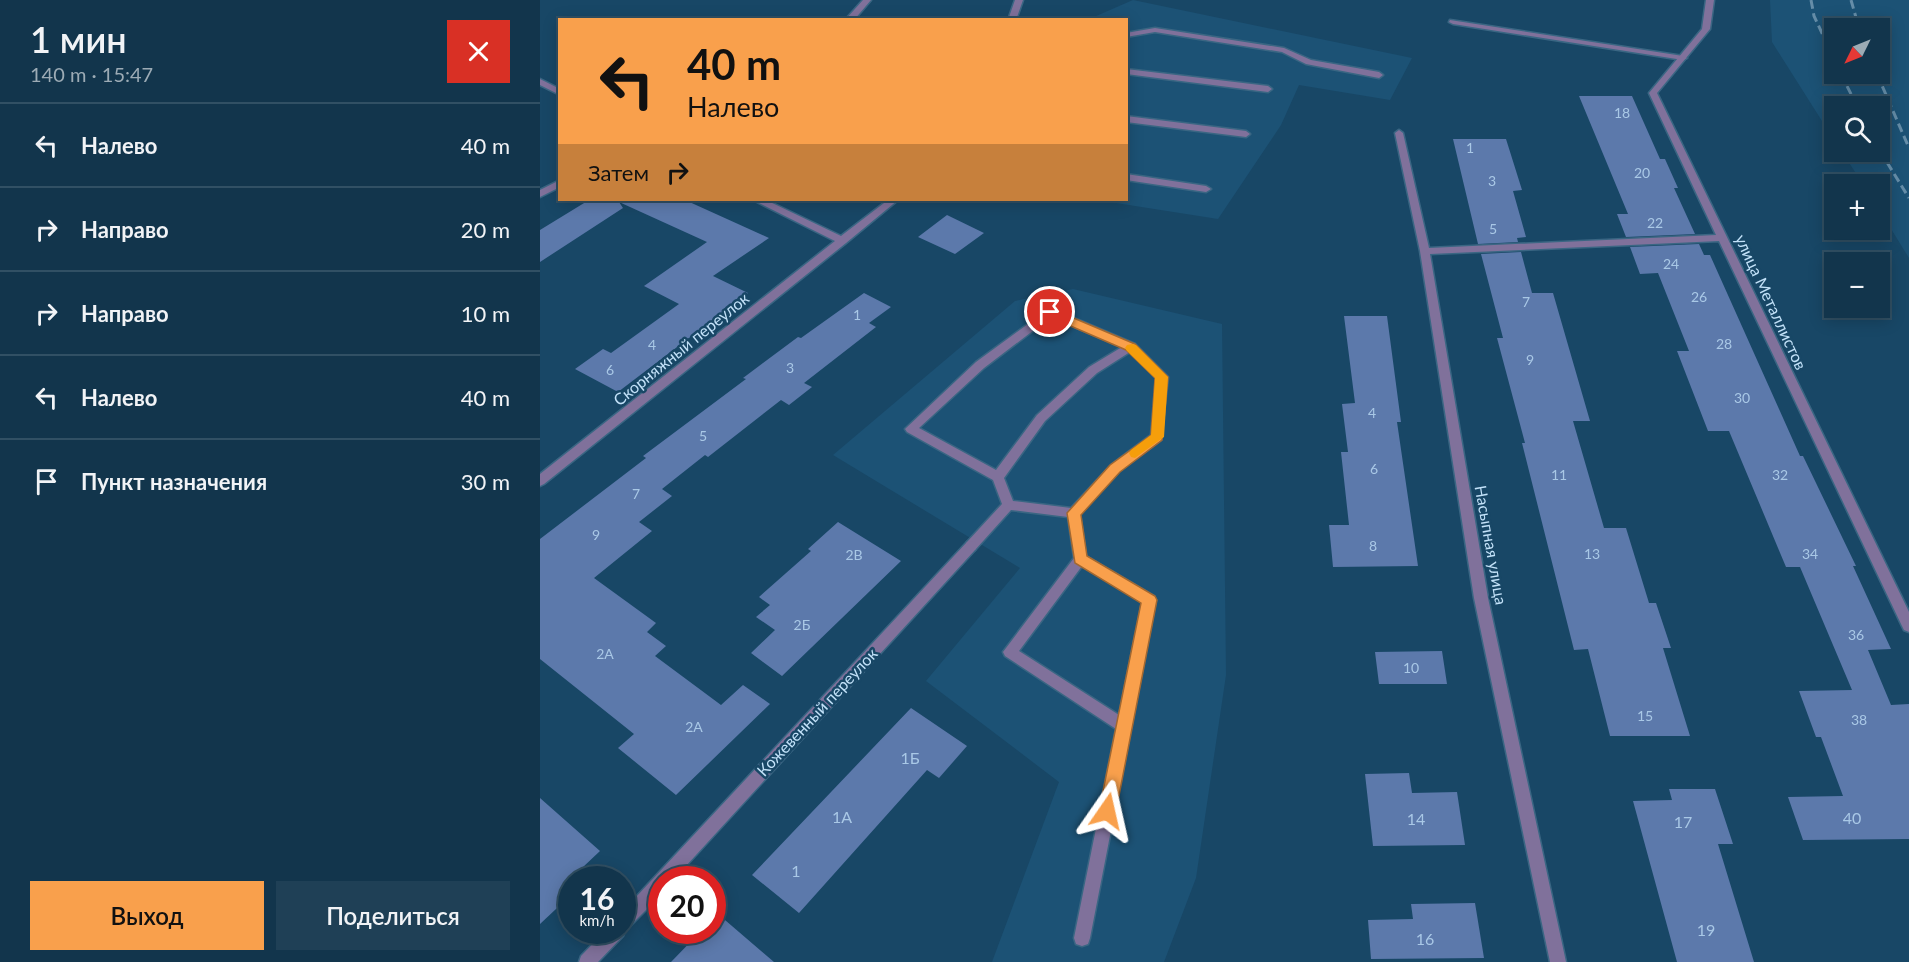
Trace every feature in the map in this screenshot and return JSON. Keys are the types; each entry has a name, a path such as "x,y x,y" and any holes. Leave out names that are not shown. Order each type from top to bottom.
{"street":[{"path":"851,18 867,0"},
{"path":"1013,18 1019,0"},
{"name":"улица Металлистов","path":"1710,0 1706,29 1653,93 1909,626"},
{"path":"1453,22 1683,58"},
{"path":"1128,35 1155,30 1284,50 1309,62 1379,75"},
{"path":"1128,72 1268,89"},
{"path":"540,82 558,92"},
{"path":"1128,119 1246,134"},
{"name":"Насыпная улица","path":"1399,133 1425,251 1481,598 1558,962"},
{"path":"1128,177 1206,189"},
{"path":"540,194 558,184"},
{"path":"762,201 843,241"},
{"name":"Скорняжный переулок","path":"540,481 892,201"},
{"path":"1425,251 1722,238"},
{"path":"1074,513 1008,505 998,477 911,429 980,365 1050,312 1131,347 1162,377 1157,437 1115,468 1074,513 1080,559 1010,652 1124,726"},
{"path":"998,477 1041,418 1093,370 1131,347"},
{"name":"Кожевенный переулок","path":"676,866 1008,505"},
{"path":"1080,559 1149,600 1082,938"},
{"name":"Кожевенный переулок","path":"636,909 648,896"},
{"path":"587,962 604,944"}],"shaded area":[{"path":"1133,0 1412,58 1390,100 1299,85 1281,125 1218,219 1103,201 1128,201 1128,18 1092,18"},
{"path":"1770,0 1909,0 1909,258 1890,227 1890,174 1856,174 1849,162 1890,162 1890,96 1824,96 1824,124 1772,42"},
{"path":"1073,289 1222,324 1226,675 1196,878 1164,962 992,962 1059,782 926,681 1020,568 833,455 1015,301"}],"building":[{"path":"1579,96 1632,96 1660,159 1665,159 1678,188 1674,188 1695,234 1626,237 1617,214 1628,214"},
{"path":"1453,139 1506,139 1522,190 1513,191 1526,237 1517,238 1518,242 1478,244"},
{"path":"587,201 687,201 769,238 713,276 748,293 618,392 575,369 603,349 611,353 679,304 644,286 707,242 619,202 623,208 540,262 540,230"},
{"path":"947,215 984,233 955,254 918,237"},
{"path":"1699,244 1704,255 1710,255 1800,456 1803,456 1856,566 1853,566 1891,649 1868,650 1891,705 1909,704 1909,839 1803,840 1788,797 1843,796 1821,737 1816,737 1799,691 1852,690 1800,567 1786,567 1729,431 1708,431 1677,351 1689,351 1658,273 1640,274 1630,247"},
{"path":"1521,252 1532,293 1553,293 1590,421 1573,421 1604,528 1626,528 1649,603 1656,603 1671,648 1663,648 1690,736 1610,736 1588,649 1574,650 1522,443 1525,443 1497,338 1503,338 1481,254"},
{"path":"864,293 891,307 869,323 876,327 804,383 812,387 789,405 781,400 708,457 705,455 662,489 672,496 639,522 652,531 594,578 656,623 647,632 666,646 655,656 721,705 743,685 770,704 676,795 618,748 634,734 540,659 540,539 646,458 643,456 746,379 743,378 798,337 801,338"},
{"path":"1344,316 1387,316 1401,422 1397,422 1418,566 1333,567 1329,525 1349,525 1341,452 1348,452 1342,404 1355,403"},
{"path":"838,522 901,561 782,676 751,653 775,630 756,617 770,605 759,597 811,551 808,549"},
{"path":"1442,651 1447,684 1379,684 1375,652"},
{"path":"911,708 967,746 939,778 927,770 799,913 752,875"},
{"path":"1409,773 1412,793 1457,792 1465,845 1373,846 1365,774"},
{"path":"1669,789 1715,789 1733,844 1718,844 1754,962 1677,962 1633,801 1672,800"},
{"path":"540,798 600,851 584,866 558,866 558,907 540,924"},
{"path":"1475,903 1484,958 1371,959 1368,920 1413,919 1411,904"},
{"path":"726,921 774,962 671,962 688,944 726,944"}],"railway":[{"path":"1811,0 1814,16 1824,38"},
{"path":"1851,0 1856,18"},
{"path":"1846,84 1852,96"},
{"path":"1881,84 1909,148"},
{"path":"1887,162 1909,198"}],"slow traffic":[{"path":"1132,348 1162,377 1157,437 1135,453"}],"route":[{"path":"1050,312 1131,347 1162,377 1157,437 1115,468 1074,513 1080,559 1149,600 1107,811"}]}
